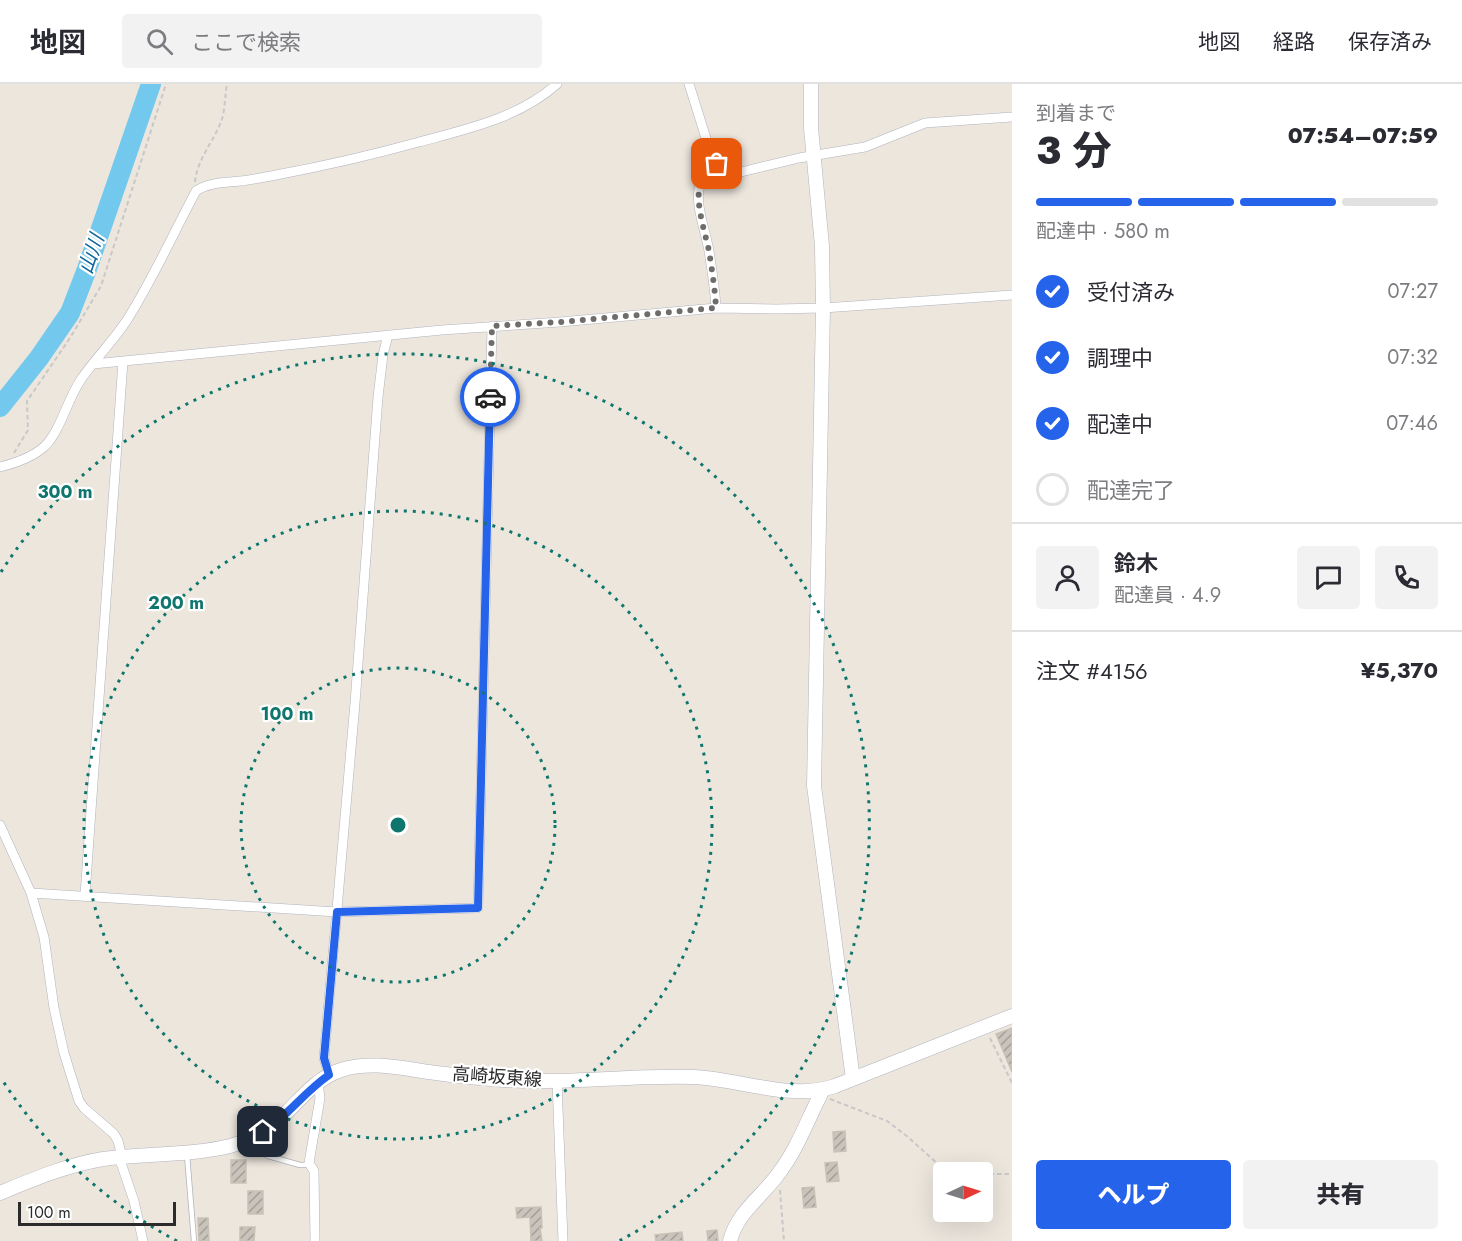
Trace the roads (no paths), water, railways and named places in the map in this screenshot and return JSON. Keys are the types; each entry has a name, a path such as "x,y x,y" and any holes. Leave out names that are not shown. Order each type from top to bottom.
{"street":[{"path":"0,475 3,466 25,459 46,445 82,378 126,321 196,191 205,185 241,181 357,159 453,133 526,108 557,84"},
{"path":"689,84 710,151 722,171"},
{"path":"811,84 813,155 822,246 823,308 814,786 854,1079"},
{"path":"716,308 698,199 700,185 704,181 722,171 741,172 813,155 865,147 925,123 1012,117"},
{"path":"93,364 388,335 716,308 823,308 1012,295"},
{"path":"31,892 337,912 478,908 492,326"},
{"path":"315,1241 314,1171 309,1163 324,1079 378,397 388,335"},
{"path":"85,895 123,361"},
{"path":"0,825 31,892 44,937 54,1008 64,1053 79,1101 114,1134 118,1141 120,1157 134,1201 143,1241"},
{"name":"高崎坂東線","path":"1,1194 30,1180 69,1167 120,1157 221,1148 244,1141 273,1126 324,1079 352,1067 375,1066 506,1080 557,1081 694,1077 805,1092 823,1090 854,1079 1012,1016"},
{"path":"557,1081 564,1241"},
{"path":"730,1241 741,1218 753,1201 778,1176 791,1156 823,1090"}],"lane":[{"path":"244,1141 268,1156 300,1165 309,1163"},
{"path":"186,1152 194,1241"}],"waterway":[{"name":"山川","path":"0,407 39,358 70,313 151,84"}]}
